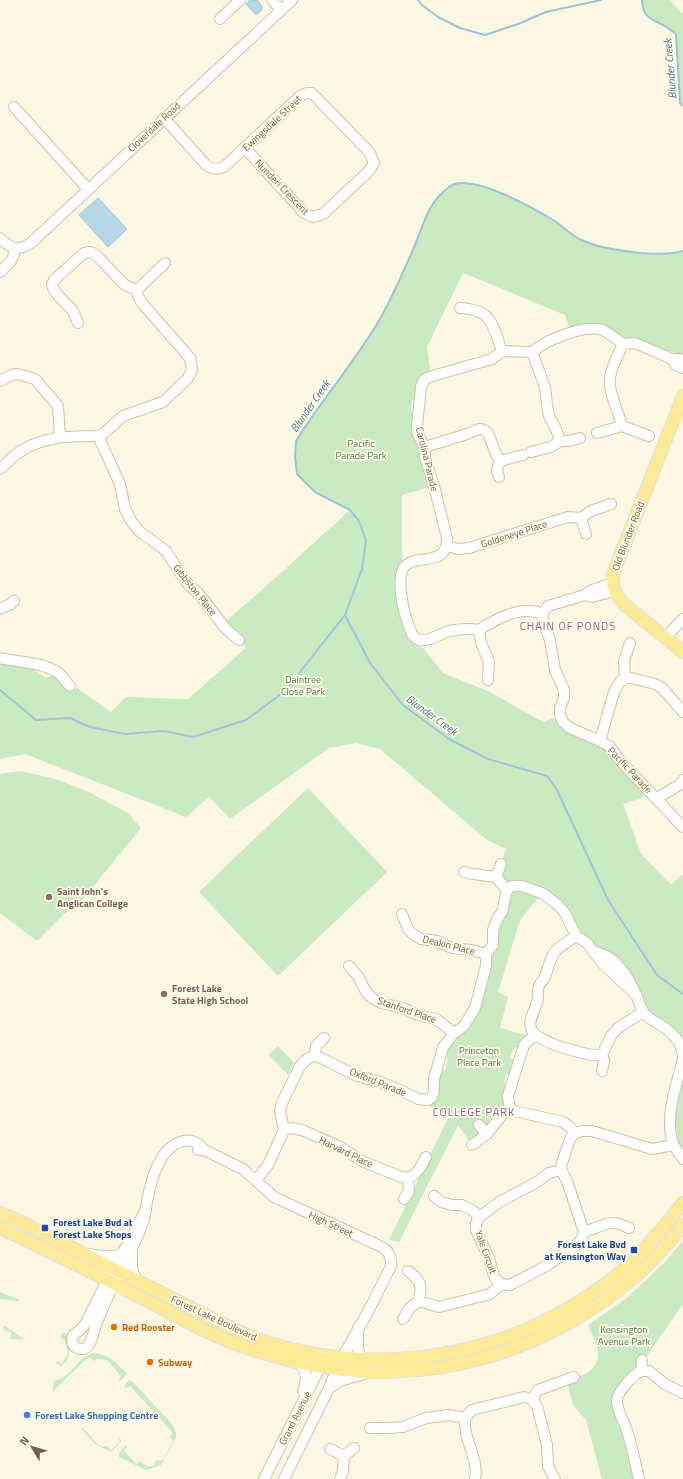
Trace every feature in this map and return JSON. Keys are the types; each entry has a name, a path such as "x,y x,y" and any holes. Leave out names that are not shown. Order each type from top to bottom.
{"main road":[{"name":"Old Blunder Road","path":"614,587 614,571 683,396"},
{"path":"614,587 619,598 626,605 683,652"},
{"name":"Forest Lake Boulevard","path":"0,1228 222,1338 249,1349 299,1363 320,1367 362,1358 386,1359 427,1357 492,1342 541,1323 569,1308 597,1290 626,1266 655,1238 683,1203"},
{"name":"Forest Lake Boulevard","path":"0,1213 22,1222 248,1335 291,1349 325,1356 339,1363 371,1372 429,1369 478,1360 519,1346 553,1331 583,1314 610,1296 634,1277 659,1254 683,1225"},
{"name":"Grand Avenue","path":"320,1367 325,1356"}],"street":[{"path":"220,19 240,0"},
{"path":"272,0 281,10"},
{"name":"Cloverdale Road","path":"14,248 23,247 32,242 292,0"},
{"name":"Ewingsdale Street","path":"164,118 210,168 216,169 224,167 300,96 310,93 318,98 370,153 374,163"},
{"path":"14,108 88,189"},
{"name":"Nunderi Crescent","path":"245,148 304,213 313,217 323,214 369,171 374,163"},
{"path":"0,238 9,247 14,248 15,252 13,258 0,272"},
{"path":"78,323 73,311 55,292 52,285 54,280 84,253 90,252 95,254 125,285 137,290"},
{"path":"137,290 165,263"},
{"path":"0,469 14,455 44,440 60,437 98,436 103,434 123,416 163,402 188,378 192,370 192,362 188,354 142,303 138,296 137,290"},
{"path":"460,308 482,312 488,316 492,322 502,351"},
{"path":"560,441 549,416 546,405 545,387 532,352 541,345 584,329 600,330 609,333 622,344 635,343 672,359 680,358 683,360"},
{"path":"622,344 610,378 611,388 622,426"},
{"name":"Carolina Parade","path":"447,546 447,538 425,457 425,446 418,435 417,426 421,387 424,380 492,358 502,351 532,352"},
{"path":"672,359 676,365 683,368"},
{"path":"0,381 11,375 17,374 35,379 58,406 60,437"},
{"path":"597,433 622,426 649,436"},
{"path":"425,446 479,429 484,430 488,433 500,461 497,470 499,477"},
{"name":"Gibbston Place","path":"98,436 120,484 126,510 131,521 139,531 164,550 187,583 199,594 226,629 239,640"},
{"path":"500,461 527,454 551,446 560,441 569,441 580,438"},
{"name":"Goldeneye Place","path":"447,546 469,548 568,517 581,518 591,511 611,504"},
{"path":"581,518 586,534"},
{"path":"447,546 439,556 428,560 410,562 402,571 401,595 403,608 411,632 415,638 420,640 426,640 450,631 469,628 479,630 492,621 527,610 536,611 542,614 548,606 585,595 590,590 614,587"},
{"path":"0,608 9,605 14,601"},
{"name":"Pacific Parade","path":"542,614 550,640 555,670 564,690 564,698 560,708 560,716 563,722 570,728 609,746 683,827"},
{"path":"665,638 683,619"},
{"path":"479,630 481,643 489,662 488,680"},
{"path":"625,678 624,661 630,643"},
{"path":"0,658 45,666 58,672 70,686"},
{"path":"600,741 614,692 620,682 625,678 655,684 662,688 683,712"},
{"path":"656,799 683,780"},
{"path":"496,877 501,864"},
{"path":"464,872 496,877 507,890 512,886 522,886 542,893 558,904 565,913 576,936 586,943 595,952 602,963 636,995 643,1012 648,1017 666,1027 676,1036 682,1047 683,1055"},
{"name":"Oxford Parade","path":"315,1056 331,1062 357,1076 380,1082 400,1090 418,1100 428,1100 432,1097 434,1091 434,1079 443,1047 454,1034 464,1026 475,1008 486,966 486,954 493,945 493,930 497,919 502,912 507,890"},
{"name":"Deakin Place","path":"402,914 408,929 417,937 437,941 452,948 471,950 486,954"},
{"path":"576,936 555,952 551,959 543,980 539,985 537,993 538,998 530,1023 531,1030 542,1040 575,1052 602,1055"},
{"name":"Stanford Place","path":"349,966 358,976 366,992 372,998 381,1003 403,1008 418,1015 436,1019 454,1034"},
{"path":"602,1070 604,1061 602,1055 611,1036 618,1027 643,1012"},
{"path":"510,1110 508,1096 524,1046 535,1035"},
{"path":"256,1180 268,1165 284,1130 280,1110 282,1103 300,1066 308,1058 315,1056 316,1046 324,1038"},
{"path":"679,1152 671,1137 670,1113 683,1059"},
{"path":"472,1144 487,1134 502,1115 510,1110 563,1122 575,1133"},
{"path":"479,1125 487,1134"},
{"name":"Harvard Place","path":"284,1130 292,1128 302,1130 340,1147 364,1162 401,1177 408,1178"},
{"path":"630,1228 609,1223 584,1232 567,1181 561,1170 570,1139 575,1133 592,1131 652,1149 679,1152"},
{"name":"High Street","path":"116,1270 132,1250 143,1223 152,1186 152,1178 163,1156 172,1146 185,1140 201,1145 204,1150 243,1169 274,1197 382,1247 389,1253 391,1266 369,1310 339,1363"},
{"path":"404,1199 409,1190 408,1178 413,1176 418,1171 426,1157"},
{"name":"Yale Circuit","path":"561,1170 549,1173 537,1182 501,1202 479,1217 476,1223 476,1230 490,1258 494,1276 497,1281 502,1284 510,1285 546,1266 574,1247 581,1240 584,1232"},
{"path":"434,1196 441,1202 452,1205 462,1205 472,1210 479,1217"},
{"name":"High Street","path":"110,1282 122,1253 130,1242 146,1211"},
{"path":"132,1250 132,1270 137,1280"},
{"path":"86,1254 110,1256 122,1253"},
{"path":"403,1319 410,1308 419,1301 422,1287 417,1277 408,1271"},
{"path":"110,1282 90,1344 88,1347 81,1350 76,1348 72,1342 75,1332 80,1330 86,1322 110,1282"},
{"path":"419,1301 439,1307 490,1294 502,1284"},
{"path":"358,1328 358,1351 362,1358"},
{"path":"80,1330 87,1332 91,1338"},
{"path":"641,1371 642,1360"},
{"path":"299,1363 304,1368 307,1381 300,1398 303,1402"},
{"name":"Grand Avenue","path":"284,1479 329,1388 339,1363"},
{"name":"Grand Avenue","path":"264,1479 320,1367"},
{"path":"639,1479 626,1426 619,1414 617,1402 618,1396 634,1374 641,1371 649,1371 665,1384 683,1393"},
{"path":"329,1388 340,1381 371,1372"},
{"path":"532,1399 538,1390 574,1377"},
{"path":"475,1479 477,1471 464,1424 465,1418 472,1410 524,1397 532,1399 536,1406 547,1445 548,1466 555,1479"},
{"path":"370,1428 403,1427 426,1418 449,1415 465,1418"},
{"path":"340,1479 343,1471 344,1456 354,1448"},
{"path":"330,1449 344,1456"}],"green space":[{"path":"642,0 670,0 683,14 683,106 680,103 676,34 645,14"},
{"path":"464,182 476,184 499,192 546,216 578,238 604,247 646,254 683,251 683,354 626,342 611,332 570,330 565,315 463,273 427,347 430,368 418,400 412,400 411,412 417,413 430,487 402,495 402,560 398,575 416,644 423,648 443,673 490,692 543,722 554,718 607,750 614,756 645,797 623,804 641,854 671,885 683,874 683,1055 682,1047 648,1017 636,995 602,963 565,913 542,893 520,920 498,992 508,997 500,1028 526,1035 535,1035 523,1046 510,1110 472,1145 458,1125 399,1242 389,1240 449,1116 431,1107 428,1100 443,1047 464,1026 505,894 496,877 506,849 487,840 380,749 356,743 329,748 230,819 209,797 186,817 25,754 0,759 0,661 33,668 46,678 55,674 72,692 77,688 111,712 126,697 188,699 246,648 225,622 350,510 320,494 300,479 295,465 296,441 380,320 416,242 425,217 433,202 451,185","holes":["514,1047 520,1049 516,1060 510,1058","442,1057 448,1058 445,1071 439,1069","506,1074 512,1076 510,1085 504,1083"]},
{"name":"Saint John's Anglican College","path":"21,771 56,779 89,792 128,813 141,828 79,904 64,914 37,941 0,913 0,774"},
{"path":"308,788 387,872 278,976 199,892"},
{"path":"278,1046 294,1063 288,1075 269,1055"},
{"path":"683,1059 683,1153 678,1152 670,1113"},
{"name":"Kensington Avenue Park","path":"683,1241 683,1304 618,1397 639,1479 602,1479 586,1420 573,1405 566,1379 582,1375 590,1371 595,1366 598,1355 597,1349 588,1325 627,1298 663,1264"},
{"path":"0,1292 20,1300 0,1299"},
{"path":"3,1326 25,1340 11,1339 11,1332 4,1330"},
{"path":"64,1332 67,1339 69,1355 67,1360 61,1366 56,1363 57,1361 62,1363 68,1354 65,1341 60,1337"},
{"path":"93,1353 108,1357 127,1374 120,1381 118,1380 121,1376 107,1360 97,1359 94,1361 90,1357 52,1392 54,1381 65,1376 82,1359"},
{"path":"129,1380 133,1382 173,1425 176,1432 176,1437 161,1465 146,1470 119,1457 119,1453 126,1445 127,1447 124,1451 137,1464 140,1461 143,1464 153,1466 157,1460 163,1460 173,1441 170,1437 173,1433 130,1386 126,1388 124,1386"},
{"path":"82,1427 96,1443 102,1447 107,1446 111,1450 120,1442 118,1437 122,1441 111,1452 95,1444 81,1428"}],"water":[{"path":"250,0 257,0 262,7 261,11 256,15 246,4"},
{"path":"98,198 127,229 108,247 79,215"}],"waterway":[{"path":"418,0 422,5 438,17 460,28 485,35 518,24 546,12 601,0"},
{"name":"Blunder Creek","path":"642,0 645,14 676,34 680,103 683,106"},
{"name":"Blunder Creek","path":"683,251 660,254 630,252 589,243 579,239 555,221 533,208 502,194 471,184 458,183 449,187 431,206 403,273 380,319 296,441 295,457 297,474 315,492 350,510 359,521 366,541 362,569 345,615 370,663 403,705 449,739 488,759 547,776 557,790 608,900 657,975 683,994"},
{"path":"0,690 36,720 70,718 90,727 125,734 164,731 193,737 246,720 285,691 345,615"}],"place":[{"name":"Saint John's Anglican College","path":"49,897"},
{"name":"Forest Lake State High School","path":"164,994"},
{"name":"Forest Lake Bvd at Forest Lake Shops","path":"45,1228"},
{"name":"Forest Lake Bvd at Kensington Way","path":"634,1250"},
{"name":"Red Rooster","path":"114,1327"},
{"name":"Subway","path":"150,1362"},
{"name":"Forest Lake Shopping Centre","path":"27,1415"}],"district":[{"name":"CHAIN OF PONDS","path":"568,626"},
{"name":"COLLEGE PARK","path":"474,1112"}],"park label":[{"name":"Pacific Parade Park","path":"361,448"},
{"name":"Daintree Close Park","path":"303,684"},
{"name":"Princeton Place Park","path":"479,1056"}]}
